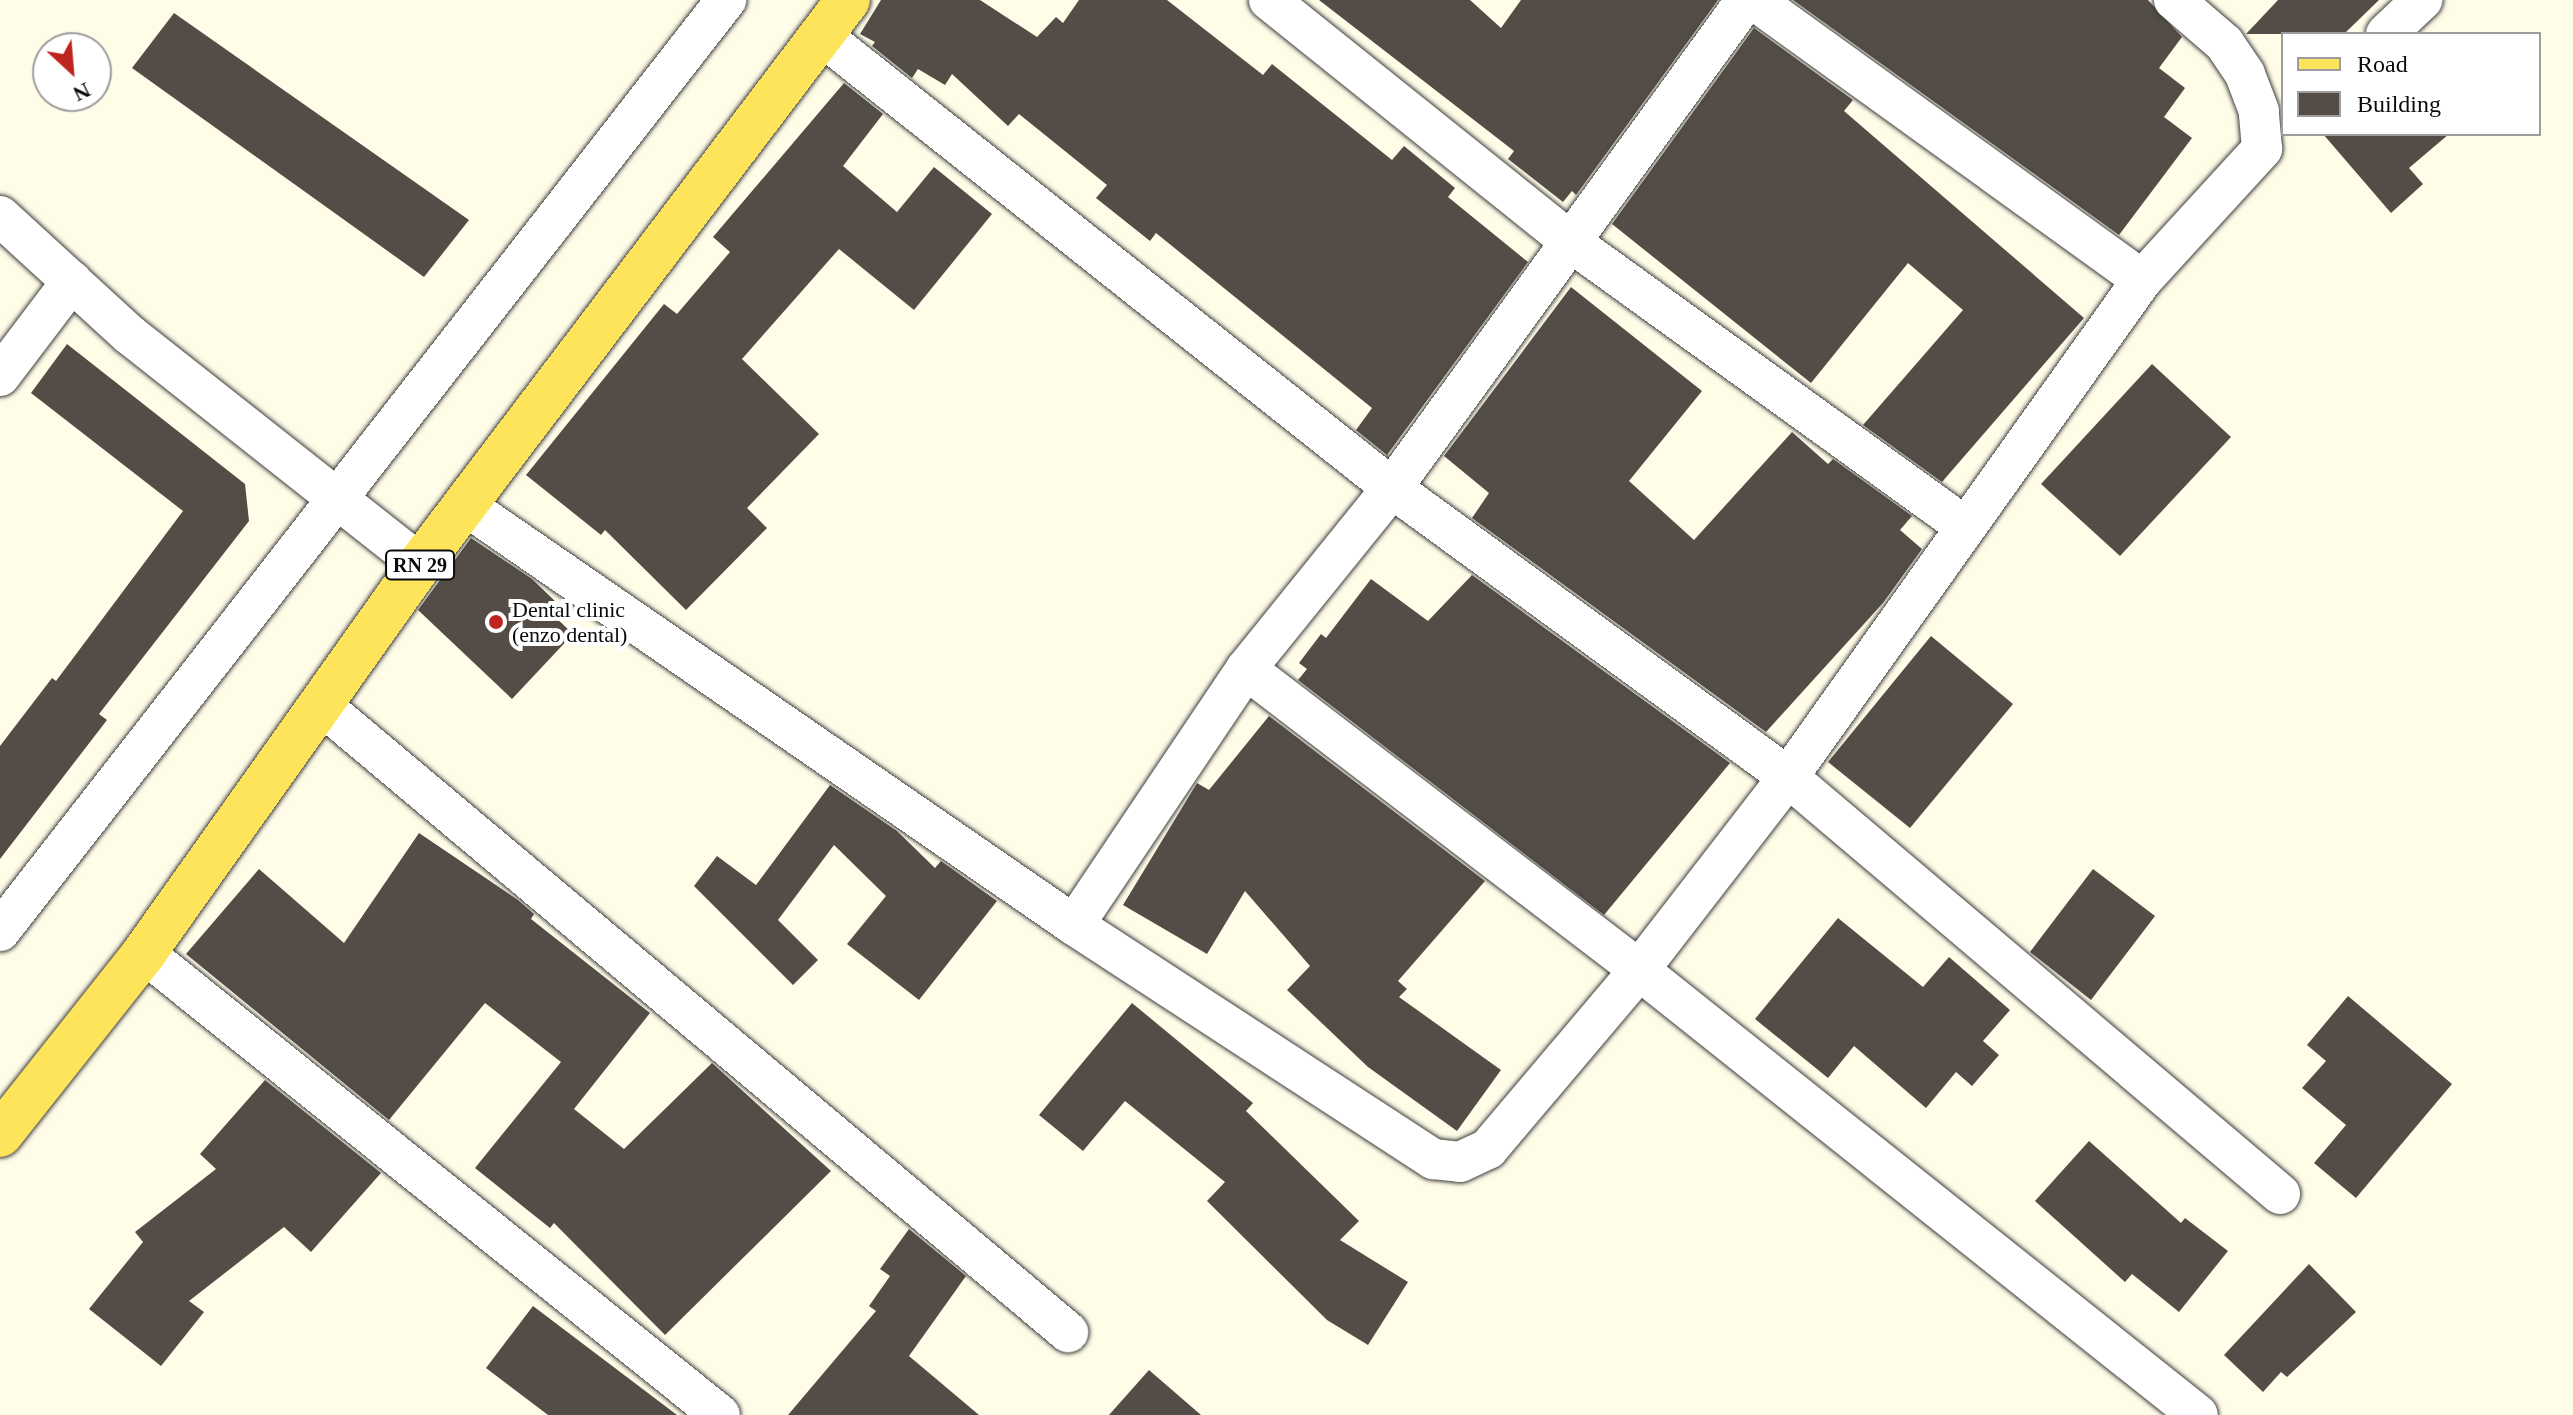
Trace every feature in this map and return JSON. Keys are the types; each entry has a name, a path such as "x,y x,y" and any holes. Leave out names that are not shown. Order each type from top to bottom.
{"main road":[{"name":"RN 29","path":"0,1135 144,953 420,564 848,0"}],"street":[{"path":"0,931 340,500 726,0"},
{"path":"1269,0 1572,243 1963,525"},
{"path":"1074,925 1246,669 1392,488 1746,0"},
{"path":"1754,0 2142,280"},
{"path":"466,506 1074,925 1433,1159 1460,1162 1488,1149 1639,970 1788,777 1963,525 2142,280 2273,140 2245,74 2224,43 2174,0"},
{"path":"2388,32 2422,0"},
{"path":"822,36 1392,488 1788,777 2280,1194"},
{"path":"0,216 130,335 420,564"},
{"path":"0,376 72,281"},
{"path":"1246,669 1639,970 2198,1415"},
{"path":"320,704 1068,1332"},
{"path":"144,953 720,1415"}],"building":[{"path":"881,0 980,0 1037,37 1056,17 1063,23 1079,0 1167,0 1263,75 1272,64 1392,160 1404,146 1455,188 1448,197 1528,262 1387,455 1356,430 1372,408 1156,233 1150,241 1096,198 1107,185 1019,114 1008,126 952,74 945,85 918,69 912,78 872,46 875,42 860,34"},
{"path":"1319,0 1470,0 1501,28 1521,0 1718,0 1576,195 1572,191 1563,202 1508,159 1514,151"},
{"path":"1793,0 2148,0 2182,37 2159,68 2185,88 2164,117 2192,138 2119,235"},
{"path":"2278,0 2379,0 2346,32 2246,34"},
{"path":"174,13 469,220 424,277 132,68"},
{"path":"1754,28 1853,100 1844,111 2084,318 1942,482 1863,425 1963,310 1908,263 1811,383 1612,224"},
{"path":"844,83 883,114 843,166 897,212 934,167 992,214 914,310 839,249 742,359 819,434 747,508 767,528 686,610 605,530 601,535 526,475 664,304 677,314 730,252 713,237"},
{"path":"2325,136 2447,136 2409,168 2423,184 2391,213"},
{"path":"1571,287 1702,391 1629,481 1694,540 1792,432 1828,464 1833,459 1912,516 1900,530 1922,549 1883,603 1766,732 1472,518 1489,493 1444,456"},
{"path":"67,344 245,484 249,521 99,714 107,720 0,859 0,746 52,678 56,681 183,511 31,393"},
{"path":"2152,364 2231,437 2120,556 2041,484"},
{"name":"Dental clinic (enzo dental)","path":"471,538 532,579 556,602 548,610 573,634 512,699 418,610"},
{"path":"1472,575 1730,763 1604,915 1298,680 1307,669 1299,663 1321,634 1326,638 1371,579 1428,621"},
{"path":"1931,636 2013,704 1910,828 1828,762"},
{"path":"1269,716 1485,881 1398,981 1407,989 1399,997 1501,1070 1457,1131 1368,1067 1287,990 1310,966 1245,891 1207,954 1123,905 1197,783 1209,790"},
{"path":"830,785 897,831 935,868 941,861 997,901 919,1000 847,944 886,896 834,845 778,920 818,960 793,985 694,886 717,856 756,885"},
{"path":"419,833 518,900 534,914 531,919 650,1013 574,1109 624,1149 712,1063 831,1171 665,1335 554,1223 550,1228 475,1168 561,1062 485,1003 389,1120 186,954 259,869 344,943"},
{"path":"2093,869 2155,916 2091,1000 2030,952"},
{"path":"1838,918 1923,987 1949,957 2010,1010 1983,1041 1999,1055 1972,1086 1956,1072 1926,1108 1854,1046 1828,1078 1755,1019"},
{"path":"2348,996 2452,1084 2356,1198 2314,1163 2346,1125 2302,1088 2326,1061 2307,1045"},
{"path":"1132,1003 1253,1103 1246,1111 1359,1221 1340,1240 1408,1282 1368,1345 1327,1320 1207,1201 1225,1182 1125,1101 1083,1151 1039,1115"},
{"path":"265,1080 381,1173 311,1252 284,1227 189,1301 204,1312 161,1366 89,1309 143,1242 135,1232 216,1169 200,1154"},
{"path":"2089,1141 2181,1223 2185,1218 2228,1251 2179,1312 2132,1274 2125,1282 2035,1201"},
{"path":"909,1229 966,1276 909,1356 979,1415 788,1415 876,1311 869,1306 890,1276 880,1269"},
{"path":"2309,1264 2356,1312 2287,1377 2281,1372 2263,1392 2224,1355"},
{"path":"533,1306 677,1415 548,1415 486,1368"},
{"path":"1149,1370 1201,1415 1109,1415"}],"place":[{"name":"Dental clinic (enzo dental)","path":"496,622"}]}
